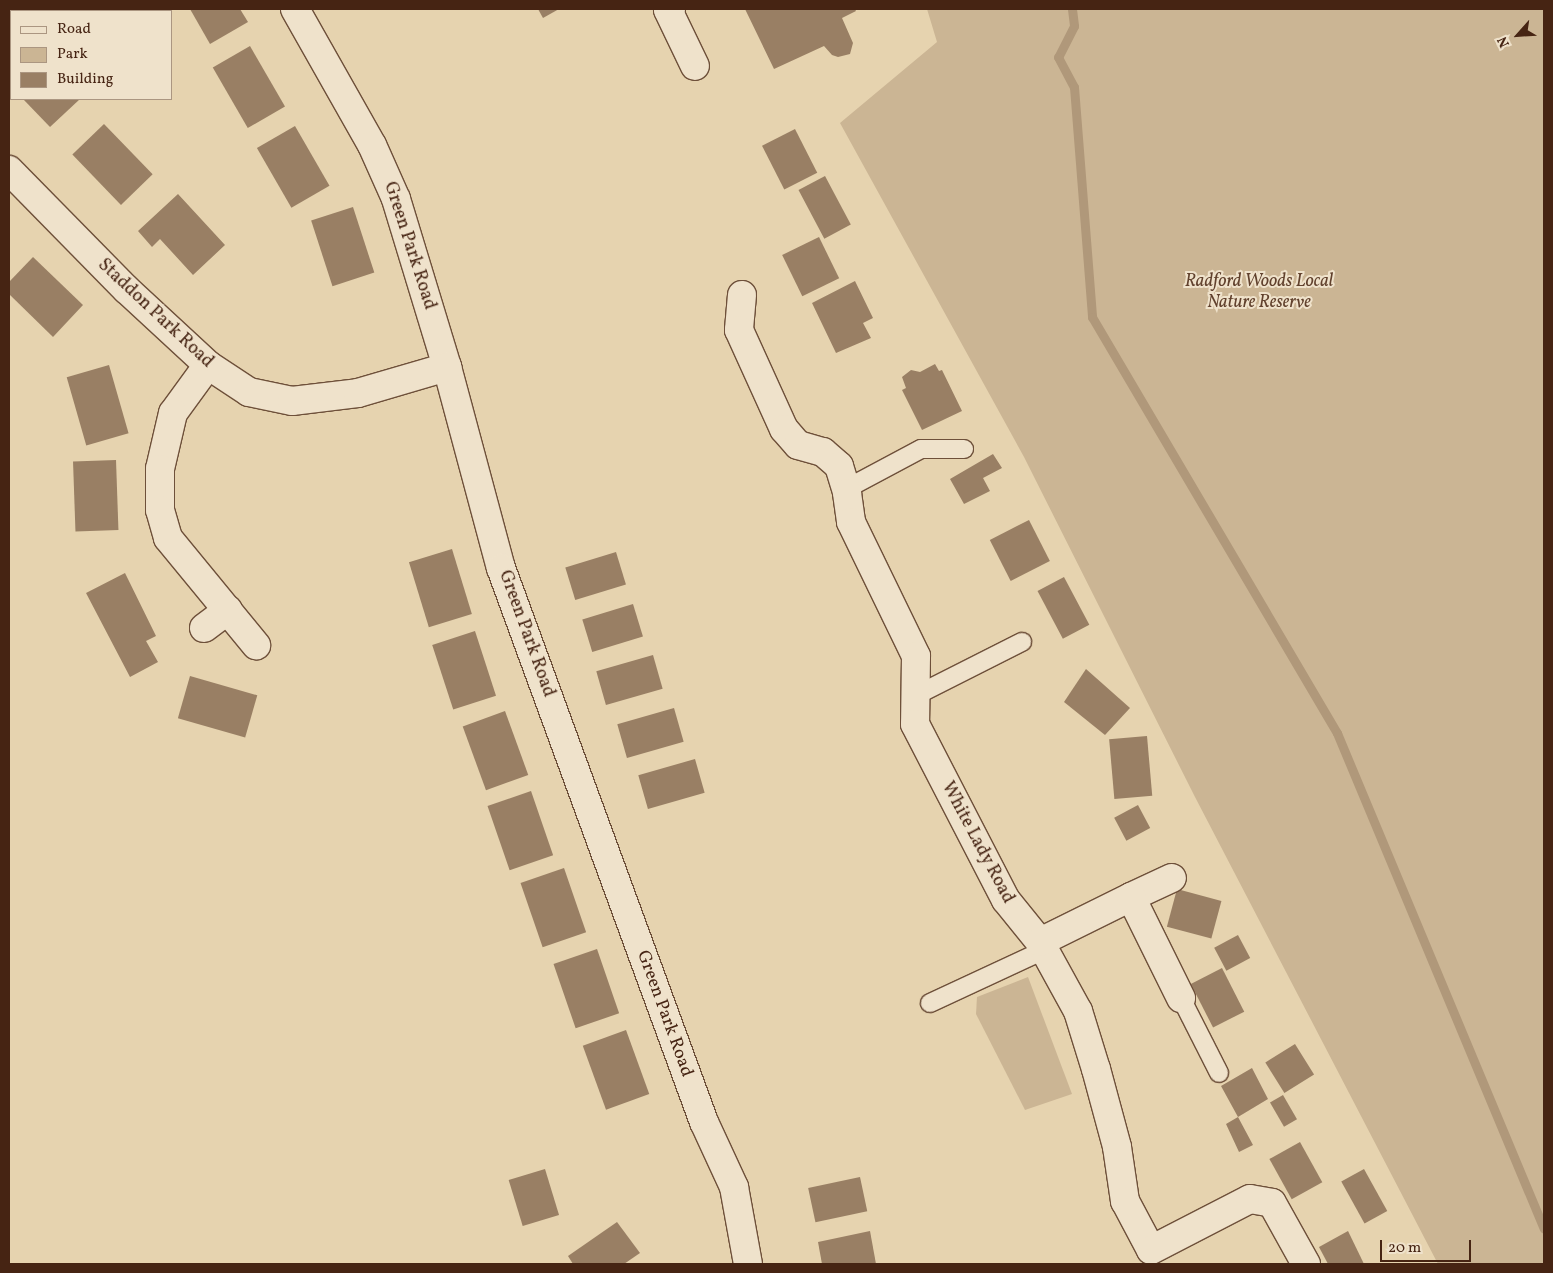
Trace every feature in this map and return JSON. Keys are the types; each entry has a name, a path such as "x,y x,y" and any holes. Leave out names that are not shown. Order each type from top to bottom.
{"street":[{"name":"Green Park Road","path":"295,9 372,145 396,199 447,367 501,568 704,1122 734,1187 748,1264"},
{"path":"671,9 668,10 695,66"},
{"name":"Staddon Park Road","path":"9,170 126,290 208,365 249,392 292,401 358,393 447,367"},
{"name":"White Lady Road","path":"742,295 739,330 784,429 798,445 823,452 839,466 846,489 851,522 916,656 914,724 1006,900 1042,946 1078,1011 1117,1147 1125,1201 1156,1257 1250,1199 1272,1203 1306,1264"},
{"path":"208,365 173,413 160,469 160,510 168,538 256,645"},
{"path":"204,628 228,610"},
{"path":"1042,946 1131,897 1172,878"},
{"path":"1131,897 1181,998"}],"lane":[{"path":"846,489 921,448 964,448"},
{"path":"915,696 1022,642"},
{"path":"930,1003 1042,946"},
{"path":"1181,998 1219,1074"}],"green space":[{"name":"Radford Woods Local Nature Reserve","path":"927,9 1544,9 1544,1264 1438,1264 1195,797 1024,457 840,123 937,42"},
{"path":"1028,977 1072,1094 1025,1110 976,1014 977,997"}],"building":[{"path":"190,9 240,9 248,22 210,44"},
{"path":"538,9 559,9 543,18"},
{"path":"745,9 855,9 856,11 842,18 853,43 850,54 838,57 832,55 824,46 774,69"},
{"path":"250,46 285,107 248,128 213,68"},
{"path":"24,100 79,100 50,127"},
{"path":"104,124 153,174 121,205 72,155"},
{"path":"295,126 330,186 291,208 257,148"},
{"path":"795,129 817,173 784,189 762,146"},
{"path":"825,176 851,225 824,239 799,190"},
{"path":"178,194 225,245 193,275 160,239 152,247 138,231"},
{"path":"353,207 374,273 332,286 311,221"},
{"path":"819,237 839,278 802,296 782,255"},
{"path":"33,257 83,305 53,337 9,294 9,282"},
{"path":"855,281 873,318 863,323 871,338 836,353 812,303"},
{"path":"935,364 939,371 942,370 962,411 922,430 902,390 906,388 902,377 911,370 920,372"},
{"path":"109,365 129,433 86,445 67,377"},
{"path":"993,454 1002,468 983,478 990,491 964,504 950,479"},
{"path":"116,460 118,530 75,531 73,462"},
{"path":"1029,520 1050,561 1011,581 990,540"},
{"path":"452,549 472,614 429,627 409,562"},
{"path":"616,552 626,585 575,600 565,567"},
{"path":"125,573 156,636 146,641 158,662 130,677 86,593"},
{"path":"1064,577 1089,625 1063,639 1038,591"},
{"path":"633,604 643,637 592,652 582,619"},
{"path":"475,631 496,696 453,710 432,645"},
{"path":"653,655 663,689 606,705 596,671"},
{"path":"1086,669 1130,708 1105,735 1064,702"},
{"path":"190,676 257,695 245,738 178,718"},
{"path":"674,708 684,742 627,758 617,724"},
{"path":"505,711 528,775 486,790 463,726"},
{"path":"1147,736 1152,796 1114,799 1109,739"},
{"path":"695,759 705,793 648,809 638,775"},
{"path":"531,791 553,855 510,870 488,806"},
{"path":"1138,805 1150,828 1126,841 1114,818"},
{"path":"564,868 586,932 543,947 521,883"},
{"path":"1177,889 1221,901 1211,939 1167,927"},
{"path":"1238,935 1250,958 1226,971 1214,948"},
{"path":"597,949 619,1013 576,1028 554,964"},
{"path":"1222,968 1244,1012 1213,1028 1191,984"},
{"path":"626,1030 649,1094 606,1110 583,1046"},
{"path":"1295,1044 1314,1075 1284,1093 1265,1063"},
{"path":"1252,1068 1268,1099 1238,1117 1221,1086"},
{"path":"1283,1095 1297,1119 1284,1127 1270,1102"},
{"path":"1238,1117 1253,1145 1239,1152 1226,1124"},
{"path":"1300,1142 1322,1182 1292,1199 1269,1159"},
{"path":"545,1169 559,1215 523,1226 509,1180"},
{"path":"1364,1169 1387,1211 1365,1224 1341,1182"},
{"path":"860,1177 867,1211 815,1222 808,1188"},
{"path":"617,1222 640,1253 624,1264 573,1264 568,1256"},
{"path":"870,1231 876,1264 822,1264 818,1242"},
{"path":"1348,1231 1364,1264 1328,1264 1319,1247"}],"waterway":[{"path":"1072,9 1074,26 1058,57 1074,87 1092,317 1337,733 1544,1229"}]}
